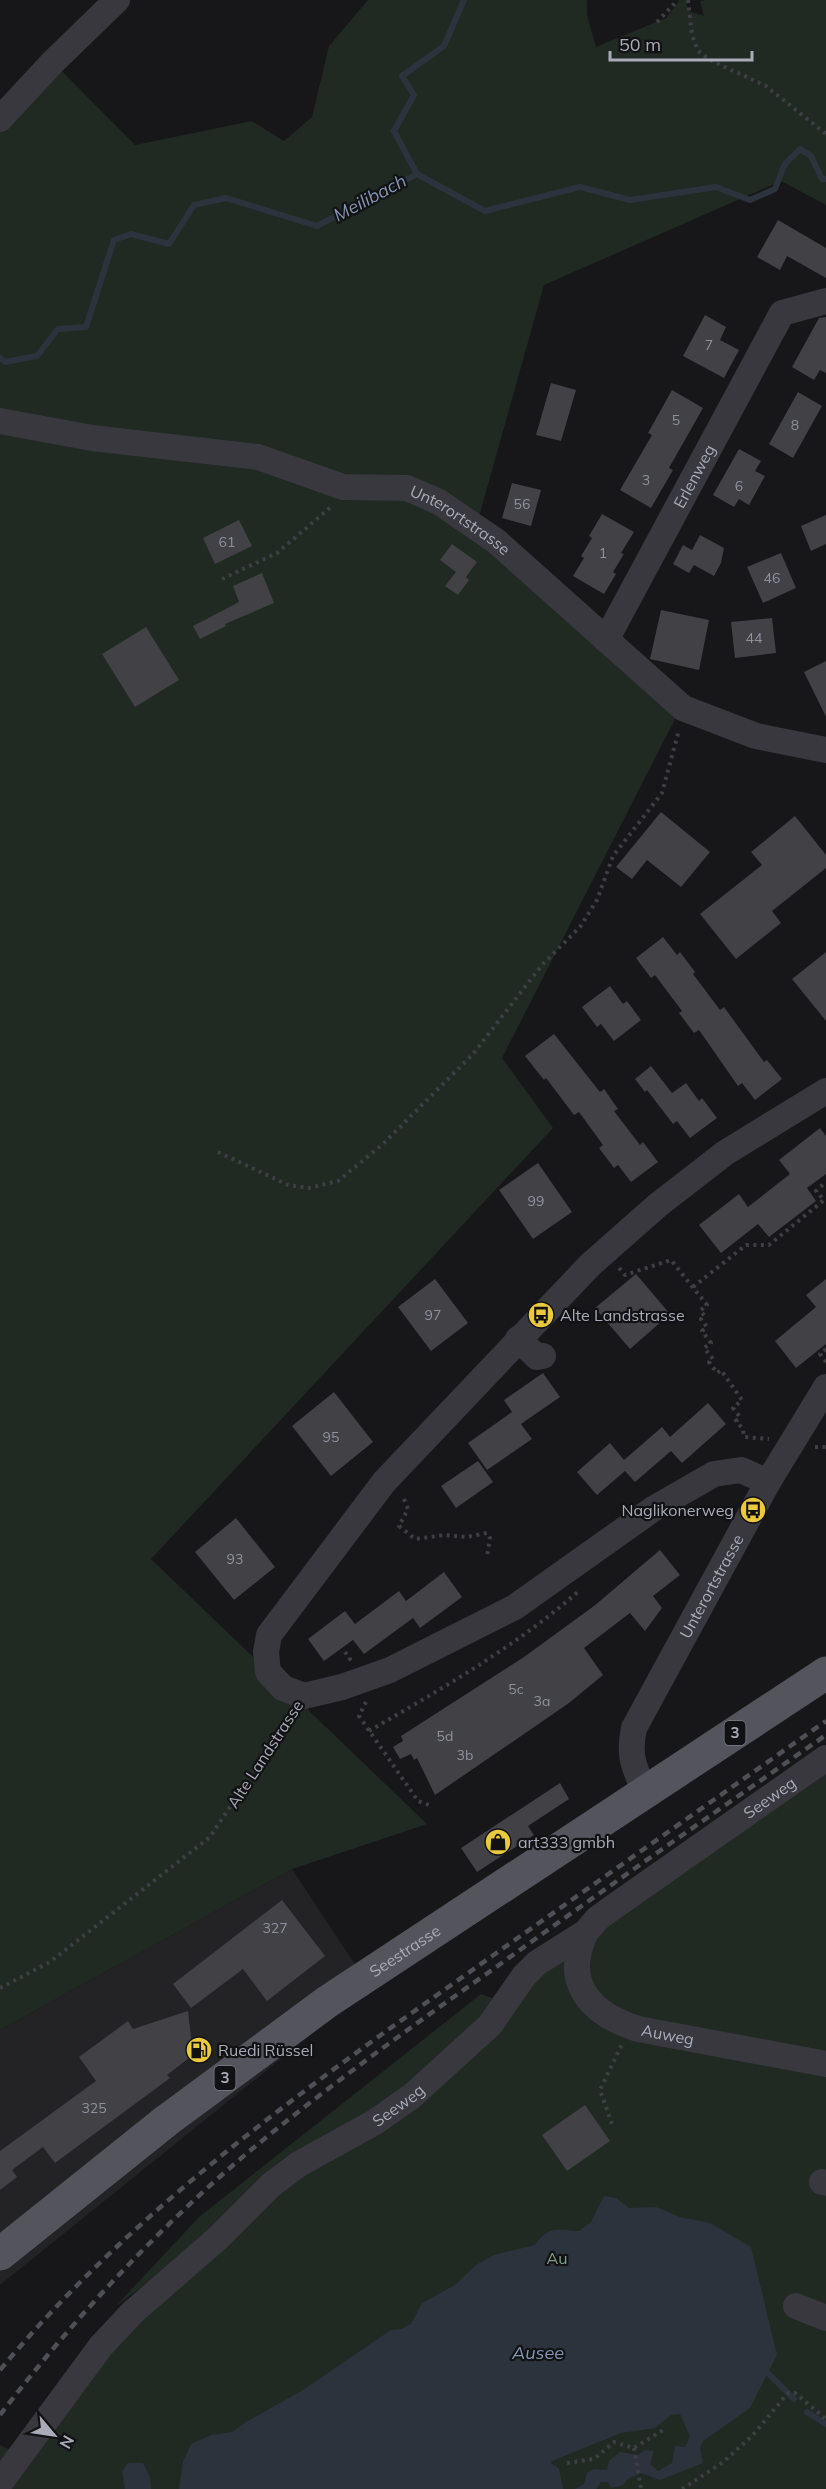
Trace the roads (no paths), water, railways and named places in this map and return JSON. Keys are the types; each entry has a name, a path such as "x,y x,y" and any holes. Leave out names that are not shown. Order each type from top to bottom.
{"main road":[{"name":"Seestrasse","path":"0,2254 166,2121 327,2002 826,1673"}],"street":[{"path":"0,119 53,62 117,0"},
{"name":"Erlenweg","path":"606,640 782,313 826,301"},
{"name":"Unterortstrasse","path":"0,421 92,438 258,457 343,487 407,488 439,501 496,541 683,708 756,736 826,750"},
{"name":"Alte Landstrasse","path":"768,1482 741,1470 714,1474 654,1509 515,1608 390,1670 304,1696 283,1688 268,1672 266,1652 269,1635 384,1482 590,1265 658,1205 726,1153 826,1091"},
{"path":"519,1339 537,1357 543,1356"},
{"name":"Unterortstrasse","path":"645,1792 631,1761 630,1745 634,1728 768,1482 826,1387"},
{"name":"Seeweg","path":"0,2483 101,2346 133,2312 218,2238 271,2185 299,2164 375,2122 412,2096 490,2025 524,1976 537,1963 586,1932 597,1919 612,1908 826,1758"},
{"name":"Auweg","path":"586,1932 580,1945 577,1961 582,1990 588,2000 605,2016 630,2027 826,2064"},
{"path":"796,2306 826,2318"}],"water":[{"name":"Ausee","path":"604,2196 616,2198 629,2208 656,2207 680,2217 710,2223 751,2247 777,2355 750,2408 703,2441 700,2448 703,2463 660,2480 641,2473 628,2479 623,2485 611,2488 608,2482 601,2482 596,2489 575,2489 584,2484 587,2473 594,2469 607,2470 609,2461 620,2452 638,2455 645,2450 654,2451 650,2464 658,2471 672,2463 675,2446 685,2447 690,2436 680,2414 671,2415 655,2428 621,2433 552,2461 551,2463 559,2469 563,2489 179,2489 183,2462 191,2444 211,2435 232,2432 303,2390 391,2330 401,2329 411,2324 422,2303 455,2285 476,2265 494,2255 535,2245 545,2234 554,2230 579,2231 591,2222"},
{"path":"128,2463 143,2463 150,2477 151,2489 125,2489 122,2471"}],"waterway":[{"path":"417,174 394,131 414,95 402,76 444,46 464,0"},
{"name":"Meilibach","path":"0,358 5,362 37,356 58,329 86,327 114,240 131,234 169,244 194,205 226,198 317,226 417,174 485,211 580,187 630,200 716,187 750,200 775,189 785,164 800,149 811,156 822,179 826,179"},
{"path":"768,2373 794,2399"},
{"path":"807,2412 826,2424"}],"railway":[{"path":"0,2370 102,2261 157,2210 272,2115 393,2026 826,1721"},
{"path":"0,2415 58,2343 119,2275 184,2210 252,2149 405,2032 826,1735"}],"place":[{"name":"Alte Landstrasse","path":"541,1315"},
{"name":"Naglikonerweg","path":"753,1510"},
{"name":"art333 gmbh","path":"498,1842"},
{"name":"Ruedi Rüssel","path":"199,2050"}],"park label":[{"name":"Au","path":"557,2258"}]}
